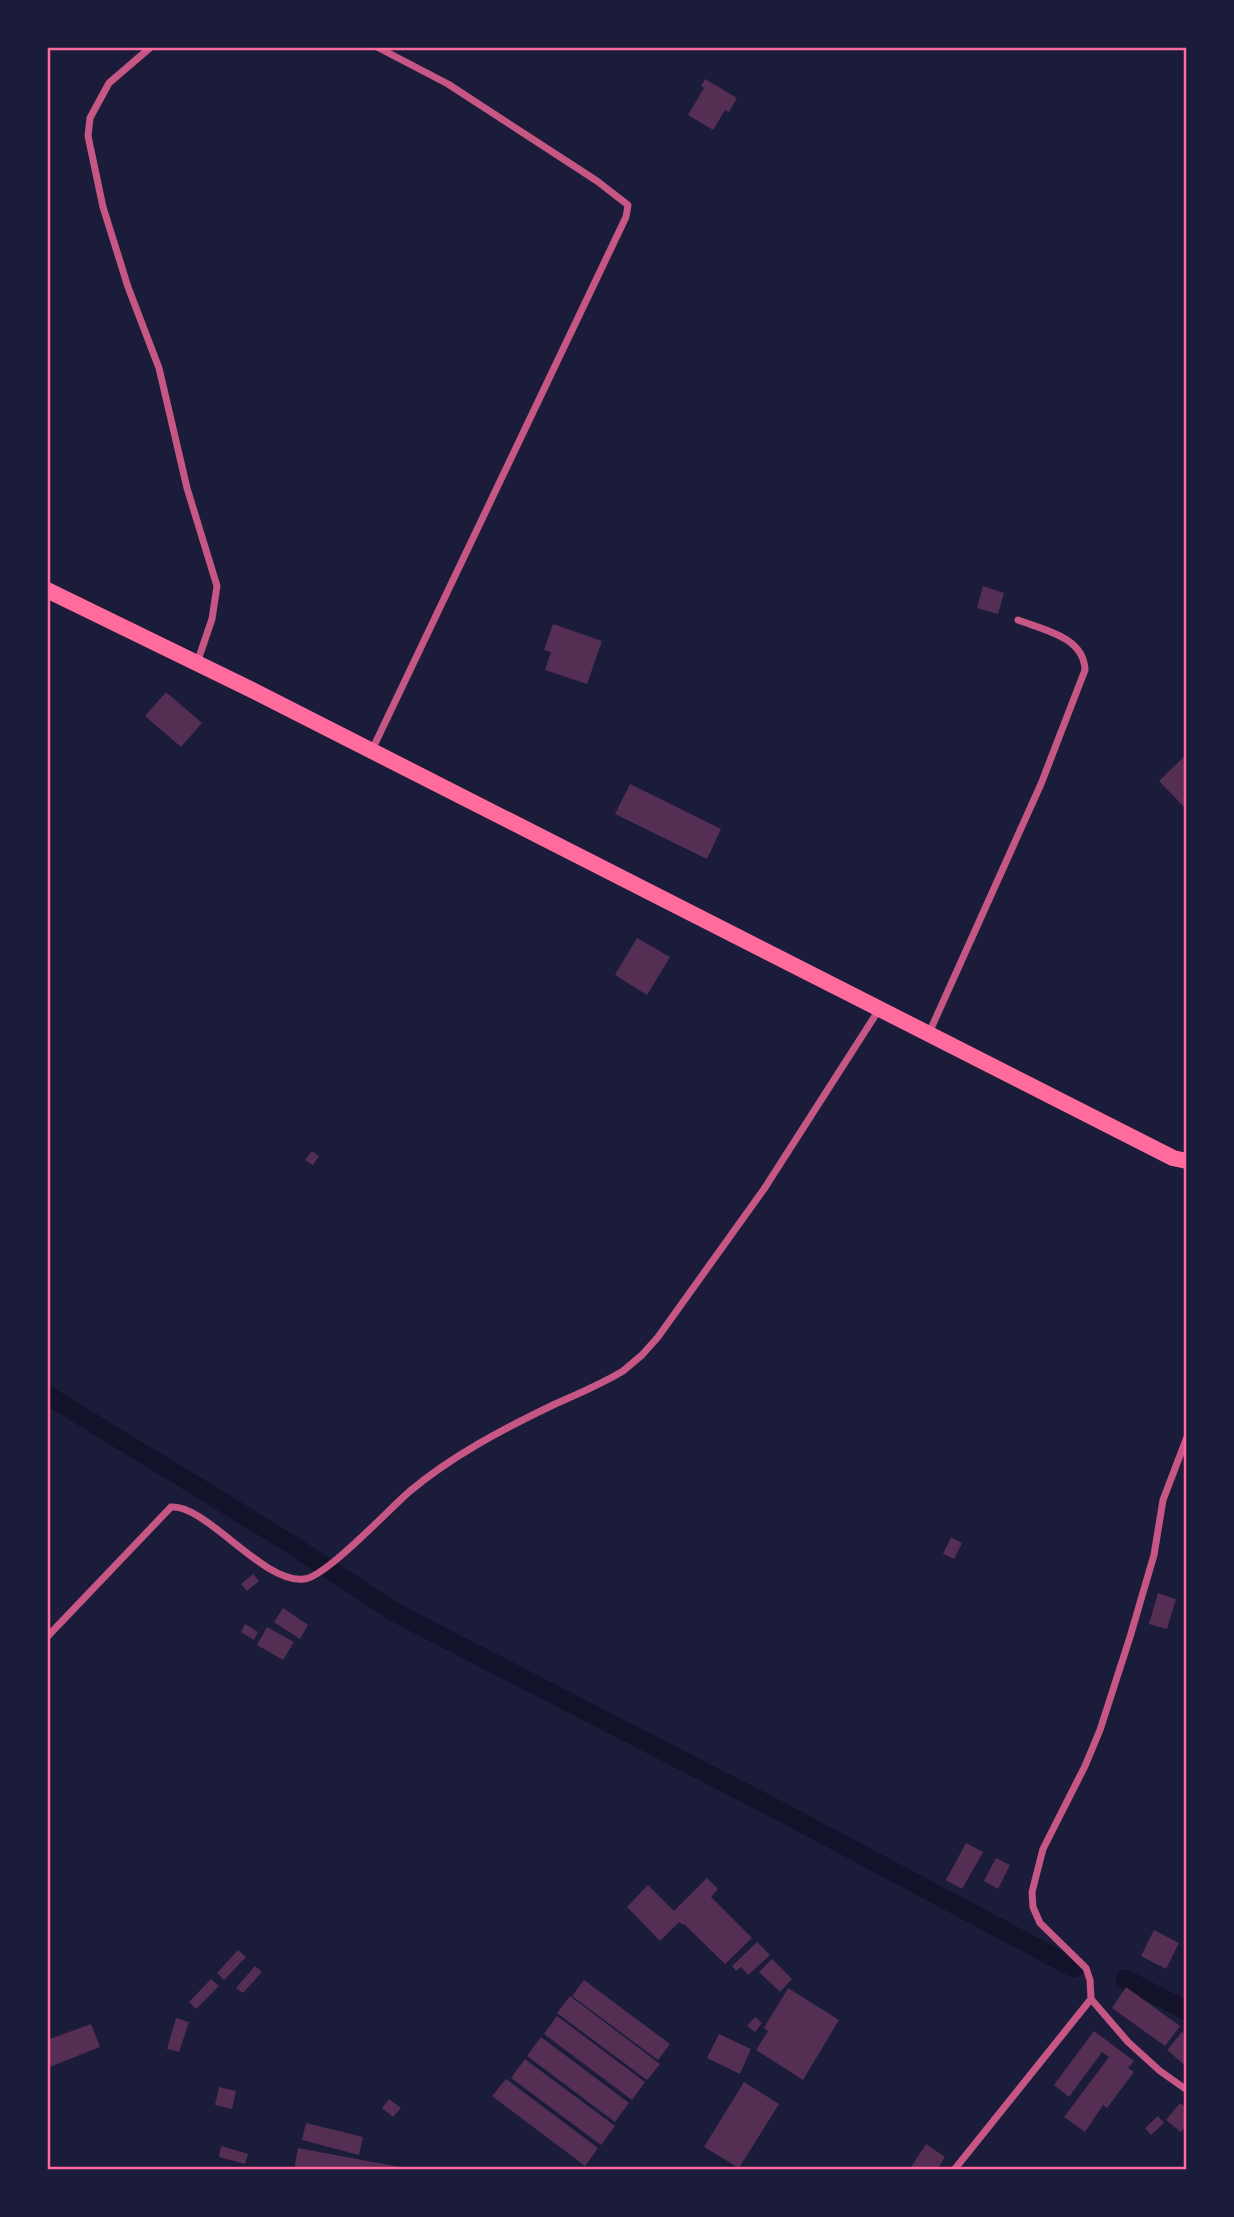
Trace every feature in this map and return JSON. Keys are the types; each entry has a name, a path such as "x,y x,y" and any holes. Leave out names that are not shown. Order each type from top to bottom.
{"highway":[{"path":"47,590 1180,1160 1187,1174"}],"street":[{"path":"151,47 109,83 90,118 89,136 103,207 159,368 187,488 217,586 212,619 197,664"},
{"path":"371,751 570,335 626,216 628,205 597,181 449,83 377,47"},
{"path":"928,1033 1041,784 1085,670 1083,654 1078,647 1018,620"},
{"path":"47,1637 171,1507 189,1511 254,1558 286,1577 304,1580 334,1561 440,1466 535,1414 606,1381 642,1355 764,1189 880,1008"},
{"path":"1187,1437 1163,1500 1154,1555 1100,1730 1043,1849 1032,1892 1033,1907 1040,1923 1086,1968 1091,1998 1128,2042 1160,2071 1187,2090"},
{"path":"954,2170 1091,1998"}],"building":[{"path":"705,79 737,98 729,112 725,110 713,130 688,115 704,88 701,86"},
{"path":"983,586 1004,593 998,614 977,608"},
{"path":"553,624 602,641 587,684 545,670 551,652 544,650"},
{"path":"166,692 202,723 181,747 145,716"},
{"path":"1187,754 1187,810 1159,781"},
{"path":"630,784 721,829 707,859 615,814"},
{"path":"637,938 670,957 647,995 615,975"},
{"path":"312,1151 319,1156 313,1165 305,1160"},
{"path":"951,1537 962,1543 954,1559 943,1554"},
{"path":"253,1574 259,1581 247,1591 241,1584"},
{"path":"1158,1593 1176,1599 1167,1629 1149,1624"},
{"path":"283,1608 308,1625 300,1639 274,1622"},
{"path":"245,1624 258,1632 254,1640 241,1632"},
{"path":"267,1627 294,1642 283,1660 257,1645"},
{"path":"966,1843 983,1852 962,1889 946,1880"},
{"path":"996,1858 1010,1865 998,1889 984,1881"},
{"path":"707,1878 718,1889 711,1897 752,1938 725,1964 684,1924 679,1922 660,1941 627,1907 648,1885 674,1911"},
{"path":"1154,1930 1179,1943 1166,1969 1141,1956"},
{"path":"757,1942 770,1955 748,1975 741,1967 736,1971 732,1966"},
{"path":"238,1950 246,1957 224,1980 217,1973"},
{"path":"772,1959 792,1979 780,1992 759,1972"},
{"path":"255,1966 262,1972 243,1993 236,1988"},
{"path":"211,1979 219,1986 196,2009 189,2002"},
{"path":"584,1980 670,2044 658,2060 572,1996"},
{"path":"1126,1987 1180,2026 1165,2046 1112,2008"},
{"path":"788,1988 839,2020 803,2080 756,2050 768,2031 764,2028"},
{"path":"570,1996 660,2064 647,2080 557,2013"},
{"path":"557,2016 645,2082 632,2100 544,2034"},
{"path":"755,2017 762,2023 755,2032 747,2026"},
{"path":"176,2018 189,2022 179,2052 167,2049"},
{"path":"91,2024 100,2047 47,2068 47,2040"},
{"path":"1094,2031 1134,2061 1128,2068 1134,2072 1107,2108 1103,2105 1085,2132 1064,2117 1109,2057 1102,2052 1069,2097 1054,2085"},
{"path":"1182,2032 1187,2036 1187,2067 1167,2050"},
{"path":"719,2034 751,2049 740,2074 707,2058"},
{"path":"541,2037 629,2103 615,2122 527,2056"},
{"path":"525,2059 615,2126 601,2145 511,2078"},
{"path":"506,2079 598,2148 585,2166 492,2096"},
{"path":"744,2082 779,2104 739,2168 704,2147"},
{"path":"219,2087 236,2091 232,2109 215,2105"},
{"path":"389,2099 401,2108 393,2117 382,2108"},
{"path":"1180,2103 1187,2108 1187,2125 1181,2132 1166,2120"},
{"path":"1158,2116 1164,2123 1151,2135 1145,2128"},
{"path":"306,2123 363,2137 359,2155 302,2140"},
{"path":"926,2144 945,2157 937,2170 909,2170"},
{"path":"221,2146 248,2154 245,2164 219,2157"},
{"path":"298,2148 405,2168 405,2170 294,2170"}],"waterway":[{"path":"47,1395 286,1541 396,1613 776,1809 1074,1968"},
{"path":"1125,1979 1187,2011"}]}
